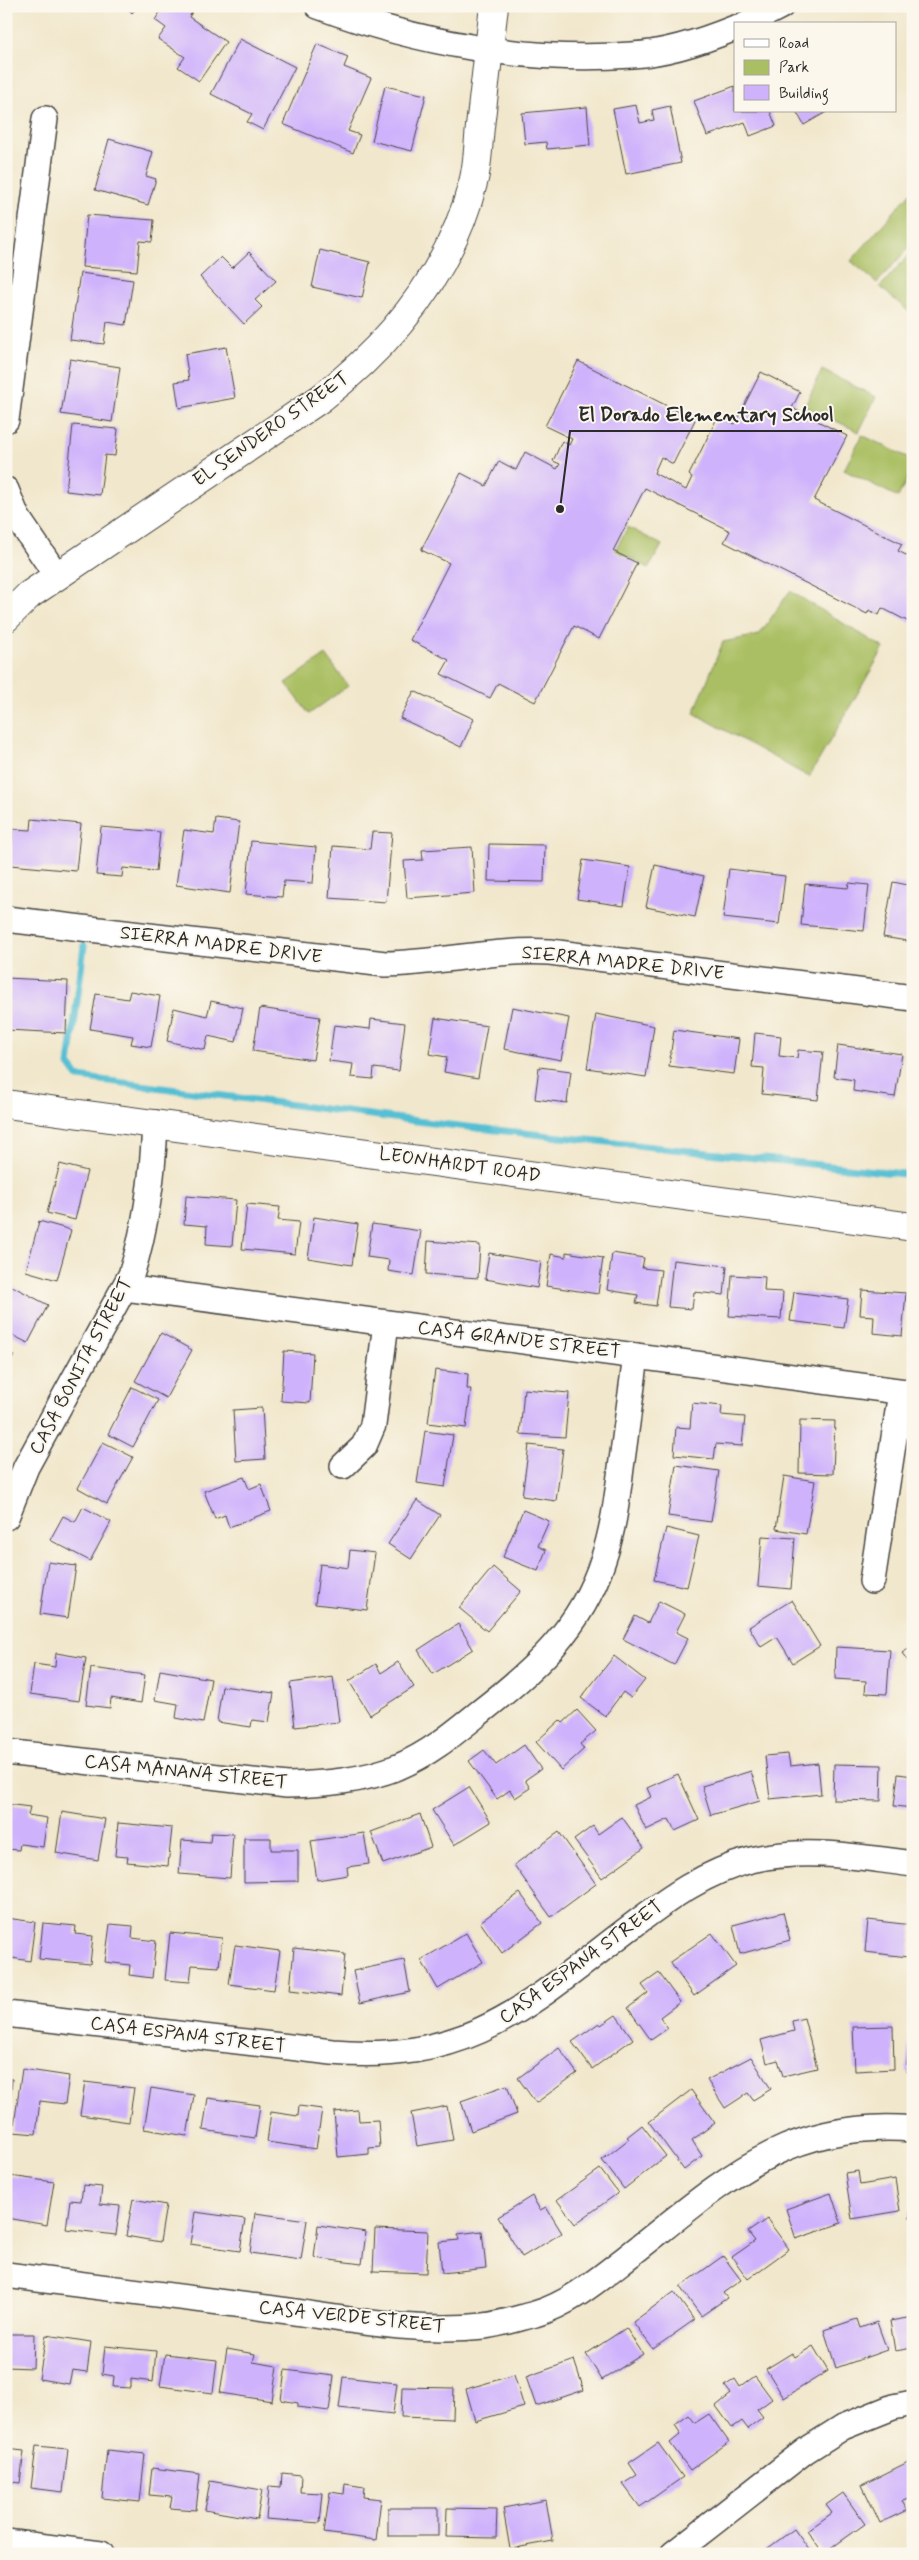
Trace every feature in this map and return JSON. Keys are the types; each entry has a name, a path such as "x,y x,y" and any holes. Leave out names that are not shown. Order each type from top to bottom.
{"street":[{"path":"318,6 364,23 489,50 568,57 634,55 677,47 734,28"},
{"name":"EL SENDERO STREET","path":"6,618 29,595 320,399 355,371 398,328 419,300 437,270 465,212 474,181 494,6"},
{"path":"750,22 780,6"},
{"path":"6,420 45,119"},
{"path":"6,490 17,517 57,576"},
{"name":"SIERRA MADRE DRIVE","path":"6,919 384,964 420,963 491,952 550,952 913,998"},
{"name":"LEONHARDT ROAD","path":"6,1104 913,1227"},
{"name":"CASA BONITA STREET","path":"6,1517 26,1467 125,1288 141,1244 154,1175 155,1124"},
{"name":"CASA GRANDE STREET","path":"125,1288 907,1392"},
{"path":"343,1466 364,1446 374,1425 386,1323"},
{"name":"CASA MANANA STREET","path":"6,1752 287,1785 322,1784 376,1774 398,1767 438,1746 528,1674 548,1655 565,1633 594,1586 604,1560 615,1508 636,1356"},
{"path":"872,1581 907,1392"},
{"name":"CASA ESPANA STREET","path":"6,2014 332,2052 372,2055 421,2050 477,2033 504,2020 532,2002 676,1893 725,1869 751,1860 806,1853 913,1864"},
{"name":"CASA VERDE STREET","path":"6,2275 407,2326 486,2326 539,2313 588,2287 730,2177 770,2154 797,2142 844,2130 868,2127 913,2129"},
{"path":"673,2554 805,2451 843,2427 876,2413 913,2403"},
{"path":"6,2542 101,2554"}],"green space":[{"path":"913,190 913,243 877,283 851,261"},
{"path":"913,250 913,315 880,287"},
{"path":"822,370 876,397 859,432 805,406"},
{"path":"862,435 913,460 913,467 898,497 844,470"},
{"path":"628,527 662,545 649,568 615,550"},
{"path":"790,591 884,648 809,777 694,713 723,642 759,635"},
{"path":"326,655 348,686 309,714 286,683"}],"building":[{"path":"125,6 138,6 132,13"},
{"path":"164,6 196,6 189,17 226,42 199,81 178,67 185,57 158,39 166,28 155,20"},
{"path":"240,39 295,67 263,130 247,122 252,114 211,94"},
{"path":"317,44 348,57 344,67 371,78 348,131 360,135 353,153 283,124"},
{"path":"385,86 426,95 412,151 372,141"},
{"path":"734,86 734,112 770,112 776,126 750,136 745,122 707,136 694,101"},
{"path":"636,105 640,123 654,120 652,110 670,106 681,163 626,174 613,109"},
{"path":"587,107 590,145 547,149 546,142 525,144 522,113"},
{"path":"797,112 826,112 804,125"},
{"path":"109,139 153,152 146,176 156,179 148,205 95,190"},
{"path":"87,215 154,220 152,242 140,241 137,271 82,267"},
{"path":"320,250 370,262 362,298 312,287"},
{"path":"249,252 276,281 255,300 262,307 244,324 200,277 221,257 232,268"},
{"path":"80,273 133,280 126,325 107,322 104,344 70,340"},
{"path":"226,347 235,398 179,408 175,382 189,380 185,354"},
{"path":"70,359 120,367 112,422 61,414"},
{"path":"578,361 695,420 673,464 661,457 654,473 686,490 692,477 689,475 718,416 735,424 761,372 800,392 792,408 847,436 814,500 902,544 898,551 910,557 908,559 913,562 911,623 882,608 879,615 869,610 867,614 724,542 730,531 645,488 613,551 637,563 599,639 574,626 535,702 498,683 490,698 441,674 449,660 410,640 449,563 421,550 461,473 486,486 499,461 516,470 525,452 557,469 560,464 553,461 562,441 569,445 572,439 545,426"},
{"path":"73,425 118,429 115,456 105,455 100,495 66,491"},
{"path":"414,691 474,719 461,747 400,718"},
{"path":"32,819 81,824 76,871 10,865 13,829 31,830"},
{"path":"216,819 239,822 230,893 176,885 184,830 214,834"},
{"path":"101,827 160,832 156,871 123,868 122,877 96,875"},
{"path":"372,832 392,833 386,902 329,898 333,846 370,849"},
{"path":"251,841 316,847 313,883 284,881 282,897 246,894"},
{"path":"489,844 545,845 544,882 488,881"},
{"path":"472,847 475,893 407,898 404,861 423,860 422,850"},
{"path":"583,860 630,867 624,906 577,899"},
{"path":"655,865 704,876 695,917 646,907"},
{"path":"729,869 785,876 779,924 723,918"},
{"path":"893,882 913,886 913,942 883,937"},
{"path":"849,883 869,885 864,931 801,925 805,884 848,888"},
{"path":"6,978 68,981 66,1033 6,1030"},
{"path":"130,991 160,996 151,1047 131,1044 133,1036 90,1029 96,994 128,999"},
{"path":"211,1001 243,1008 236,1042 208,1036 205,1050 167,1041 174,1008 207,1016"},
{"path":"512,1007 569,1018 561,1060 504,1049"},
{"path":"260,1008 320,1017 313,1060 253,1051"},
{"path":"596,1014 654,1026 646,1077 587,1068"},
{"path":"435,1018 487,1026 478,1078 444,1072 447,1057 429,1054"},
{"path":"371,1019 405,1023 399,1071 374,1068 373,1079 351,1077 353,1064 329,1061 334,1025 370,1029"},
{"path":"674,1030 739,1039 734,1074 669,1066"},
{"path":"755,1033 781,1036 779,1056 797,1058 798,1050 823,1052 818,1100 762,1094 764,1068 752,1067"},
{"path":"838,1045 902,1054 895,1097 853,1091 854,1080 834,1077"},
{"path":"539,1067 571,1071 567,1103 535,1099"},
{"path":"913,1084 913,1097 910,1096"},
{"path":"60,1164 87,1171 75,1220 47,1213"},
{"path":"186,1196 236,1200 232,1246 206,1244 207,1226 184,1224"},
{"path":"247,1204 280,1207 278,1220 299,1222 295,1254 242,1249"},
{"path":"314,1217 358,1224 352,1265 308,1258"},
{"path":"39,1221 71,1230 57,1280 26,1271"},
{"path":"372,1224 421,1231 414,1275 388,1271 389,1260 367,1257"},
{"path":"428,1241 480,1245 478,1278 426,1274"},
{"path":"566,1252 603,1258 598,1294 546,1286 551,1254 566,1257"},
{"path":"489,1253 541,1262 537,1288 485,1279"},
{"path":"612,1253 644,1258 642,1268 661,1270 656,1306 636,1303 638,1295 607,1290"},
{"path":"673,1260 727,1266 724,1295 694,1292 692,1309 668,1307"},
{"path":"732,1275 765,1277 764,1291 783,1292 781,1319 729,1316"},
{"path":"12,1286 48,1305 28,1343 6,1332 6,1297"},
{"path":"862,1290 906,1293 902,1336 873,1333 874,1316 860,1315"},
{"path":"794,1292 848,1299 844,1328 790,1321"},
{"path":"161,1333 192,1350 166,1398 135,1381"},
{"path":"6,1351 14,1356 6,1369"},
{"path":"284,1351 313,1353 310,1403 281,1401"},
{"path":"435,1370 468,1374 467,1389 471,1389 466,1428 428,1423"},
{"path":"132,1387 158,1400 133,1447 108,1434"},
{"path":"524,1389 569,1393 565,1437 520,1434"},
{"path":"692,1403 722,1406 721,1415 745,1417 742,1446 716,1444 714,1459 674,1455 676,1427 690,1428"},
{"path":"262,1408 265,1459 236,1461 233,1410"},
{"path":"800,1420 835,1421 833,1474 799,1473"},
{"path":"425,1431 453,1435 445,1487 417,1483"},
{"path":"103,1442 133,1457 107,1504 78,1488"},
{"path":"529,1445 563,1449 556,1501 522,1496"},
{"path":"676,1465 719,1471 711,1522 668,1516"},
{"path":"784,1476 815,1481 806,1534 776,1529"},
{"path":"244,1477 249,1489 261,1484 271,1511 229,1527 225,1515 215,1519 204,1491"},
{"path":"417,1500 440,1515 411,1559 388,1544"},
{"path":"83,1507 111,1522 90,1561 50,1540 63,1516 75,1522"},
{"path":"523,1510 549,1521 538,1546 546,1550 538,1571 503,1557"},
{"path":"666,1528 699,1536 687,1587 654,1580"},
{"path":"762,1536 795,1538 791,1589 758,1586"},
{"path":"350,1550 375,1553 367,1610 315,1604 320,1564 348,1568"},
{"path":"48,1562 76,1566 68,1618 40,1614"},
{"path":"493,1567 521,1591 487,1631 459,1608"},
{"path":"792,1600 820,1646 793,1663 777,1637 761,1647 749,1627"},
{"path":"659,1601 685,1614 676,1632 688,1638 674,1665 623,1639 635,1616 648,1623"},
{"path":"458,1624 473,1649 433,1674 418,1650"},
{"path":"913,1646 913,1668 902,1653"},
{"path":"836,1647 890,1650 887,1694 865,1693 866,1681 835,1679"},
{"path":"56,1653 86,1658 79,1701 30,1694 34,1664 55,1667"},
{"path":"614,1656 645,1680 631,1698 623,1692 605,1716 581,1698"},
{"path":"398,1662 414,1687 370,1715 349,1681 376,1664 381,1673"},
{"path":"91,1668 145,1675 141,1703 111,1698 110,1708 86,1705"},
{"path":"160,1670 211,1679 203,1723 176,1718 178,1704 155,1700"},
{"path":"333,1677 339,1722 295,1727 290,1683"},
{"path":"222,1686 274,1693 269,1722 252,1720 251,1727 217,1722"},
{"path":"577,1710 596,1731 580,1744 584,1749 561,1770 536,1742 560,1720 563,1723"},
{"path":"524,1745 541,1769 525,1780 530,1788 515,1798 510,1790 497,1799 469,1761 484,1750 496,1765"},
{"path":"788,1754 790,1766 818,1763 821,1794 770,1799 765,1756"},
{"path":"834,1764 882,1765 881,1801 833,1800"},
{"path":"751,1771 760,1801 711,1815 702,1786"},
{"path":"678,1774 699,1820 675,1831 669,1819 646,1830 634,1805 651,1797 647,1788"},
{"path":"898,1774 913,1776 913,1808 894,1806"},
{"path":"469,1787 491,1822 454,1845 432,1810"},
{"path":"6,1804 30,1807 28,1815 47,1818 43,1847 20,1844 19,1850 6,1849"},
{"path":"62,1812 105,1819 98,1860 56,1853"},
{"path":"420,1814 431,1847 383,1864 371,1832"},
{"path":"622,1817 644,1848 602,1878 574,1840 593,1826 598,1834"},
{"path":"118,1823 172,1828 168,1866 127,1862 128,1857 115,1856"},
{"path":"559,1832 596,1884 551,1917 514,1865"},
{"path":"211,1833 233,1834 230,1878 179,1874 182,1840 210,1842"},
{"path":"364,1833 369,1864 347,1867 348,1875 317,1880 311,1841"},
{"path":"244,1838 271,1838 271,1850 298,1850 298,1881 244,1882"},
{"path":"520,1893 542,1923 502,1953 480,1922"},
{"path":"783,1912 790,1940 740,1954 733,1925"},
{"path":"6,1918 35,1922 30,1961 6,1957"},
{"path":"868,1920 912,1925 908,1957 865,1952"},
{"path":"43,1923 76,1926 75,1934 93,1936 90,1964 39,1959"},
{"path":"110,1924 133,1926 132,1938 156,1941 152,1978 129,1975 130,1965 105,1962"},
{"path":"170,1933 222,1938 219,1967 192,1965 190,1982 165,1980"},
{"path":"466,1933 483,1962 438,1989 421,1960"},
{"path":"712,1933 736,1966 694,1996 670,1962"},
{"path":"235,1945 280,1951 274,1990 229,1984"},
{"path":"294,1948 345,1954 341,1996 290,1990"},
{"path":"404,1960 410,1992 360,2003 353,1971"},
{"path":"659,1973 680,2002 660,2017 668,2028 651,2040 628,2008 648,1993 642,1985"},
{"path":"616,2015 633,2039 592,2069 572,2042 599,2023 601,2025"},
{"path":"804,2018 817,2068 783,2076 778,2060 767,2063 761,2040 794,2031 792,2021"},
{"path":"893,2026 894,2069 855,2071 853,2027"},
{"path":"910,2029 913,2030 913,2073 906,2072"},
{"path":"559,2048 577,2073 536,2103 518,2078"},
{"path":"751,2057 771,2089 753,2100 748,2093 725,2108 707,2080"},
{"path":"22,2069 69,2076 65,2104 40,2101 36,2134 13,2132"},
{"path":"6,2079 12,2079 10,2107 6,2107"},
{"path":"85,2082 134,2088 129,2122 80,2115"},
{"path":"507,2085 517,2114 471,2131 461,2101"},
{"path":"151,2088 194,2095 187,2136 144,2129"},
{"path":"691,2090 715,2123 692,2140 702,2156 684,2170 649,2122"},
{"path":"208,2098 260,2105 255,2138 203,2130"},
{"path":"299,2106 322,2109 316,2149 267,2142 271,2112 298,2116"},
{"path":"447,2106 453,2140 417,2146 411,2113"},
{"path":"358,2110 359,2121 378,2120 380,2147 369,2148 369,2154 338,2157 334,2112"},
{"path":"642,2125 666,2156 624,2189 602,2160 629,2139 627,2137"},
{"path":"600,2169 618,2193 575,2224 557,2200"},
{"path":"858,2171 860,2185 895,2179 900,2211 852,2219 845,2173"},
{"path":"10,2176 54,2182 47,2225 6,2218"},
{"path":"83,2185 102,2187 100,2204 120,2206 116,2235 66,2229 70,2200 81,2201"},
{"path":"831,2193 841,2223 796,2239 786,2209"},
{"path":"532,2196 540,2210 546,2207 562,2233 522,2257 498,2217"},
{"path":"133,2199 166,2205 160,2242 126,2236"},
{"path":"912,2201 913,2218 909,2218"},
{"path":"195,2212 245,2219 240,2251 190,2244"},
{"path":"255,2213 307,2220 301,2260 250,2253"},
{"path":"767,2219 789,2249 748,2279 732,2257 755,2241 748,2232"},
{"path":"318,2225 366,2232 362,2264 314,2258"},
{"path":"375,2229 428,2231 426,2273 373,2271"},
{"path":"482,2231 486,2268 442,2273 439,2242 459,2240 458,2234"},
{"path":"723,2256 741,2280 723,2293 727,2298 701,2316 680,2287"},
{"path":"674,2292 694,2320 653,2349 633,2322"},
{"path":"913,2317 913,2348 895,2351 890,2321"},
{"path":"857,2319 860,2328 877,2322 887,2350 836,2368 824,2330"},
{"path":"626,2328 643,2354 602,2380 586,2354"},
{"path":"6,2334 34,2334 33,2368 6,2367"},
{"path":"46,2335 91,2342 87,2372 72,2370 69,2384 39,2379"},
{"path":"105,2346 156,2351 153,2382 131,2379 131,2388 113,2387 114,2376 102,2374"},
{"path":"813,2346 828,2371 784,2398 766,2369 792,2353 795,2357"},
{"path":"227,2349 255,2354 253,2362 277,2366 272,2401 220,2393"},
{"path":"165,2354 217,2360 213,2393 160,2386"},
{"path":"574,2360 584,2390 536,2406 526,2377"},
{"path":"285,2370 334,2376 329,2411 298,2407 298,2403 281,2400"},
{"path":"514,2375 524,2407 475,2421 466,2389"},
{"path":"755,2376 772,2399 757,2410 763,2418 748,2429 742,2421 732,2428 716,2406 731,2394 725,2386 735,2379 740,2387"},
{"path":"343,2377 397,2383 393,2414 339,2408"},
{"path":"402,2387 454,2388 453,2419 401,2417"},
{"path":"709,2414 729,2442 690,2470 670,2443 681,2434 675,2425 689,2415 695,2423"},
{"path":"658,2443 683,2477 640,2507 623,2484 637,2475 629,2463"},
{"path":"36,2446 68,2449 63,2492 31,2488"},
{"path":"6,2449 24,2451 20,2483 6,2481"},
{"path":"107,2450 145,2454 140,2502 102,2498"},
{"path":"908,2462 913,2472 913,2496 902,2501 907,2510 880,2523 862,2485"},
{"path":"152,2468 200,2474 196,2510 170,2508 172,2497 149,2495"},
{"path":"282,2473 301,2475 300,2492 323,2493 320,2523 266,2519 269,2486 281,2487"},
{"path":"210,2481 262,2490 257,2519 205,2510"},
{"path":"345,2484 364,2487 363,2497 381,2499 376,2540 324,2533 330,2492 344,2494"},
{"path":"843,2493 865,2524 823,2554 807,2531 832,2513 826,2505"},
{"path":"546,2500 553,2541 510,2549 503,2508"},
{"path":"388,2508 438,2508 438,2536 388,2536"},
{"path":"447,2508 497,2509 496,2538 446,2537"},
{"path":"794,2529 812,2554 760,2554"}],"waterway":[{"path":"84,946 69,1065 78,1077 440,1124 913,1175"}],"place":[{"name":"El Dorado Elementary School","path":"560,509"}]}
